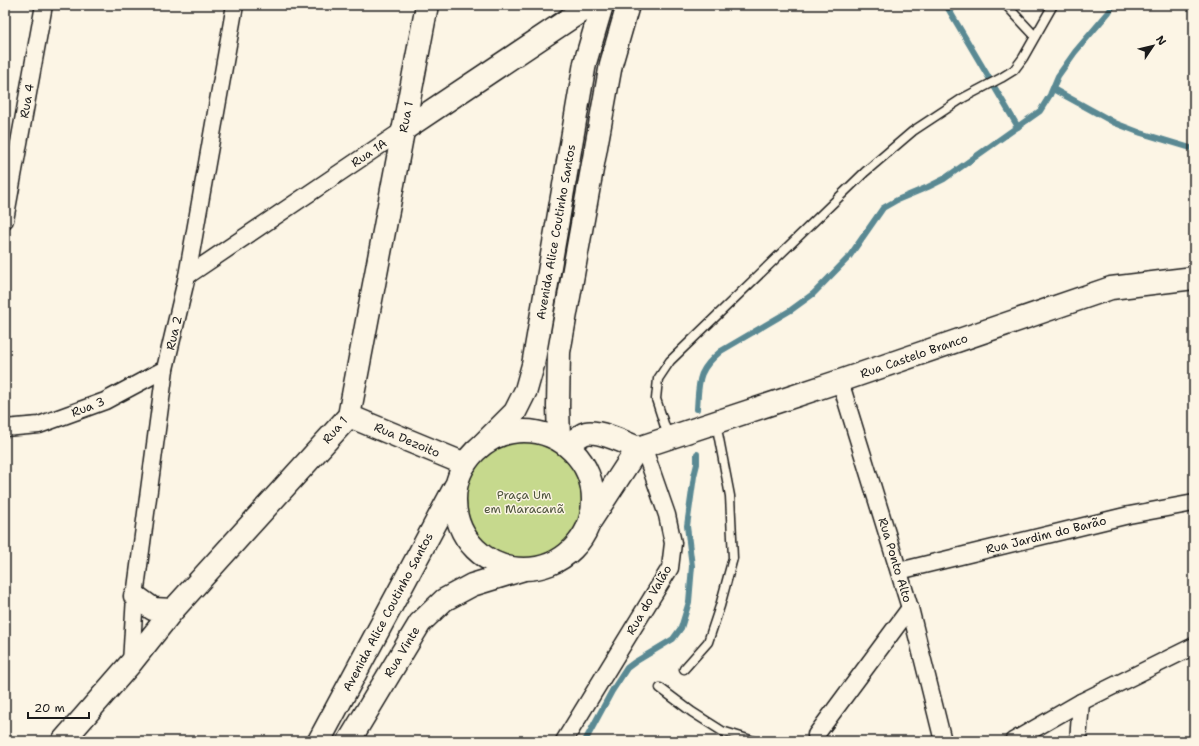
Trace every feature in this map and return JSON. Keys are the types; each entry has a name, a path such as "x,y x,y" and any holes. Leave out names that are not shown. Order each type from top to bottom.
{"street":[{"name":"Rua 4","path":"5,220 44,5"},
{"name":"Rua 2","path":"131,663 135,596 165,369 187,276 235,5"},
{"name":"Rua 1","path":"63,741 131,663 173,610 349,416 427,5"},
{"name":"Rua 1A","path":"187,276 590,5"},
{"name":"Avenida Alice Coutinho Santos","path":"483,444 515,412 526,390 532,371 586,63 602,5"},
{"name":"Avenida Alice Coutinho Santos","path":"564,443 558,406 559,352 611,64 627,5"},
{"name":"Rua Castelo Branco","path":"641,447 840,381 1111,288 1194,278"},
{"name":"Rua 3","path":"5,428 39,425 105,401 165,369"},
{"name":"Rua Ponto Alto","path":"840,381 910,608 943,741"},
{"path":"558,406 568,419 579,427 593,433 612,437 641,447 591,520 576,546 552,564 522,569 498,564 477,550 462,531 456,507 461,473 483,444 507,432 534,431 564,443 586,467 594,493 591,520"},
{"name":"Rua Dezoito","path":"349,416 461,473"},
{"path":"564,443 586,433 593,433"},
{"name":"Rua do Valão","path":"564,741 670,568 673,543 667,516 641,447"},
{"name":"Avenida Alice Coutinho Santos","path":"319,741 461,473"},
{"name":"Rua Jardim do Barão","path":"899,571 1129,515 1194,503"},
{"name":"Rua Vinte","path":"349,741 420,623 444,600 472,585 522,569"},
{"path":"135,596 152,609 173,610"},
{"path":"817,738 910,608"},
{"path":"1013,741 1081,702 1194,646"},
{"path":"1078,741 1081,702"}],"lane":[{"path":"1006,5 1035,36"},
{"path":"668,438 656,399 658,379 670,361 865,172 907,136 963,98 1014,70 1023,58 1053,5"},
{"path":"684,670 708,642 720,606 733,558 730,496 716,422"},
{"path":"660,688 722,732 754,741"}],"green space":[{"name":"Praça Um em Maracanã","path":"524,442 547,446 567,459 580,479 584,502 580,525 567,545 547,558 524,562 501,558 481,545 468,525 464,502 468,479 481,459 501,446"}],"waterway":[{"path":"946,5 1018,127"},
{"path":"697,409 699,383 703,370 713,358 721,351 791,310 813,294 849,257 883,208 897,200 944,179 1040,111 1050,95 1058,76 1075,52 1109,12 1113,5"},
{"path":"1053,89 1115,123 1141,133 1194,149"},
{"path":"585,741 612,691 627,668 673,639 681,628 689,602 692,566 687,526 697,464 697,454"}]}
